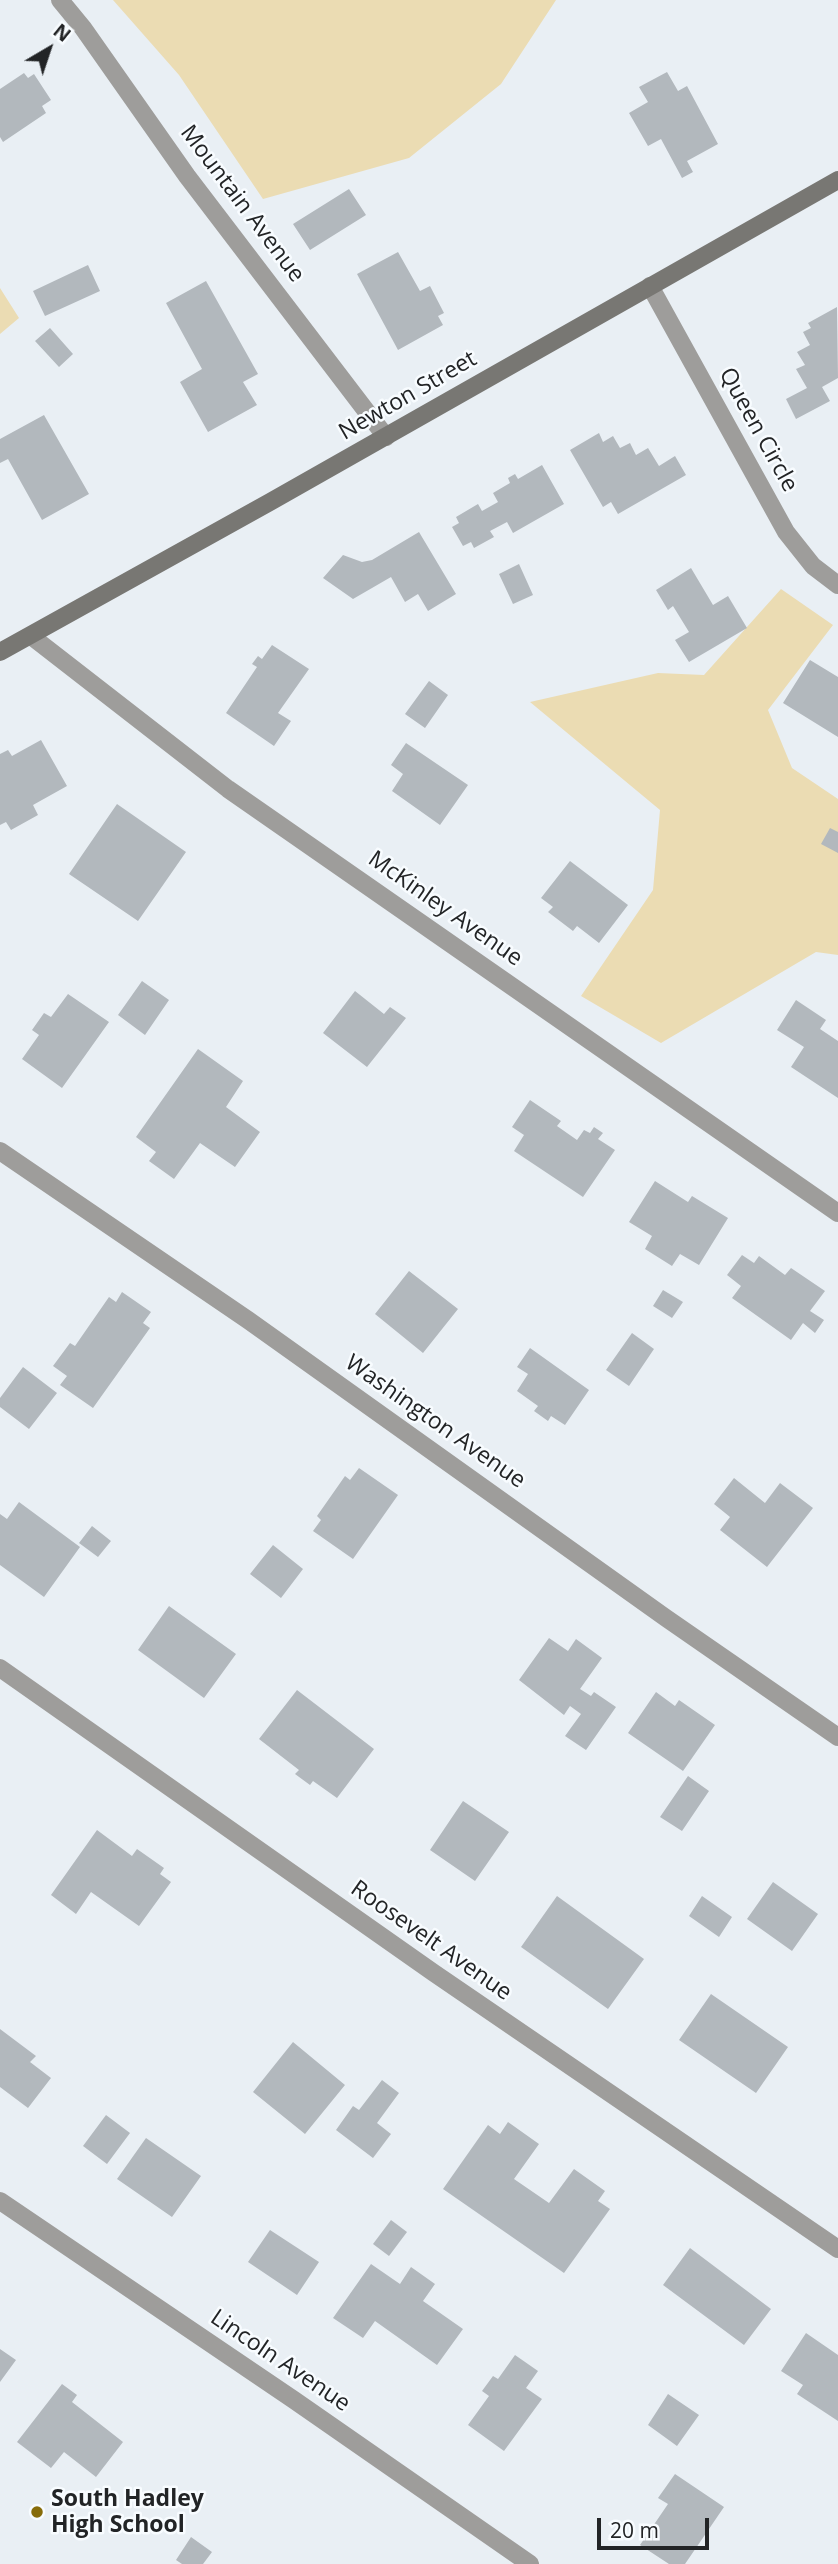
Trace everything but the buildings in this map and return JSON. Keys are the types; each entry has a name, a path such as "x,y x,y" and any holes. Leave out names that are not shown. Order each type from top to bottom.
{"main road":[{"name":"Newton Street","path":"0,652 386,437 838,180"}],"street":[{"name":"Mountain Avenue","path":"60,0 83,28 187,176 386,437"},
{"name":"Queen Circle","path":"650,286 786,532 813,566 838,585"},
{"name":"McKinley Avenue","path":"31,636 228,789 838,1213"},
{"name":"Washington Avenue","path":"0,1151 260,1327 666,1618 838,1737"},
{"name":"Roosevelt Avenue","path":"0,1668 423,1966 838,2249"},
{"name":"Lincoln Avenue","path":"0,2201 530,2564"}],"shaded area":[{"path":"113,0 556,0 501,84 409,158 263,199 179,75"},
{"path":"0,288 19,318 0,334"},
{"path":"781,589 833,625 768,710 792,768 838,799 838,955 816,952 661,1043 581,996 653,890 660,810 530,702 658,673 704,675"}],"place":[{"name":"South Hadley High School","path":"37,2512"}]}
